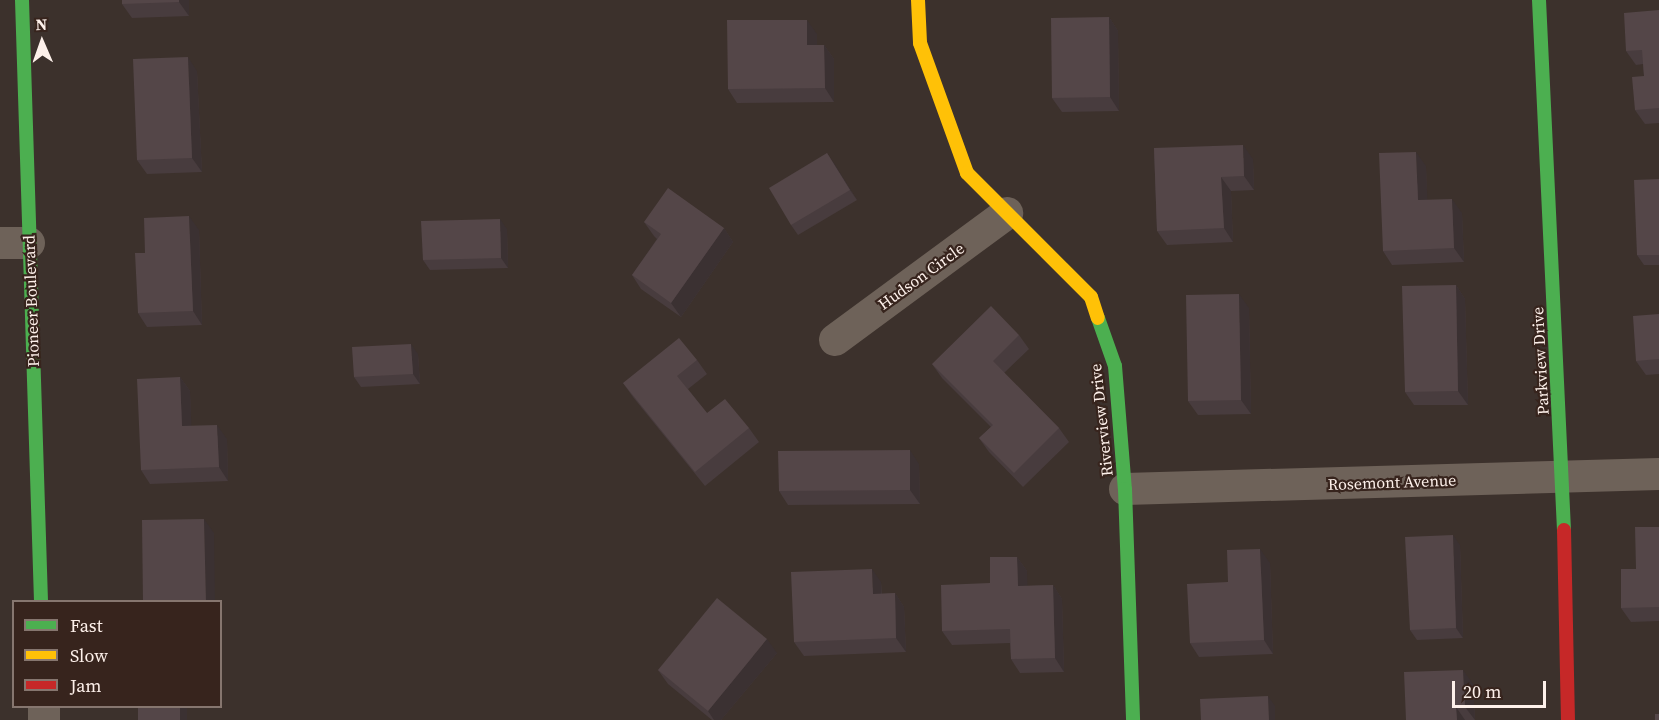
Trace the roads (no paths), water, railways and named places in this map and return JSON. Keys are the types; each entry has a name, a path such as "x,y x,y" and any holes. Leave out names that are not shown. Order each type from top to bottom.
{"street":[{"name":"Pioneer Boulevard","path":"22,0 14,243 41,600"},
{"name":"Riverview Drive","path":"918,0 920,43 967,173 1091,297 1115,366 1125,489 1133,720"},
{"name":"Parkview Drive","path":"1539,0 1563,478 1568,720"},
{"name":"Hudson Circle","path":"835,340 1007,213"},
{"name":"Rosemont Avenue","path":"1125,489 1659,474"}]}
